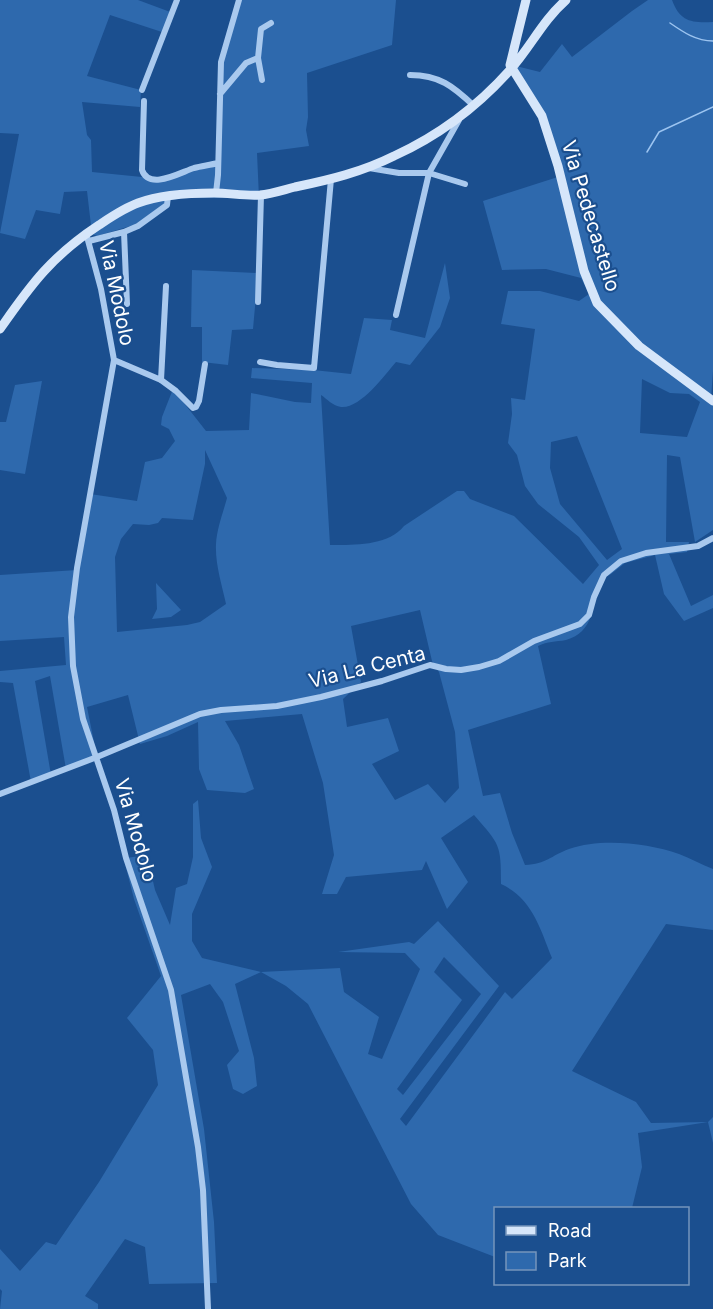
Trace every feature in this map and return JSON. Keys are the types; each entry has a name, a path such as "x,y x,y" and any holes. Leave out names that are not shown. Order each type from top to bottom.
{"main road":[{"path":"511,69 511,60 526,0"},
{"path":"0,329 45,268 68,246 88,237 130,206 168,196 216,193 261,195 368,168 416,146 474,106 511,69 545,22 566,0"},
{"name":"Via Pedecastello","path":"511,69 542,116 558,166 584,271 597,303 639,346 713,401"}],"street":[{"path":"142,90 177,0"},
{"path":"216,193 222,56 240,0"},
{"path":"262,80 258,58 261,29 271,23"},
{"path":"219,95 246,63 258,58"},
{"path":"410,75 428,75 440,80 474,106"},
{"path":"144,101 142,170 146,177 162,179 174,177 196,167 218,163"},
{"path":"396,315 429,173 461,116"},
{"path":"368,168 399,173 429,173 465,184"},
{"path":"260,362 314,368 331,179"},
{"path":"258,302 261,195"},
{"path":"88,237 124,232 138,226 167,205 168,196"},
{"path":"124,232 127,304"},
{"name":"Via Modolo","path":"88,237 102,290 114,360 82,538 71,617 71,644 82,719 97,757 126,858 171,990 199,1158 208,1309"},
{"name":"Via Modolo","path":"160,380 163,366 166,286"},
{"name":"Via Modolo","path":"114,360 160,380 194,408 199,401 205,364"},
{"name":"Via La Centa","path":"0,794 200,714 221,710 277,706 321,697 382,681 426,665 461,670 499,661 534,641 580,624 589,615 604,575 621,561 646,553 694,547 713,538"}],"green space":[{"path":"0,0 138,0 173,13 165,33 110,15 87,76 141,90 140,107 82,102 87,135 91,140 92,172 162,179 218,164 220,61 240,0 396,0 392,45 307,73 306,130 309,146 257,153 259,198 183,198 166,201 134,225 97,236 92,234 87,191 64,192 60,214 36,210 25,239 0,233 19,134 0,133"},
{"path":"648,0 672,0 679,13 688,20 713,22 713,371 711,399 713,401 713,530 695,542 680,457 667,455 666,542 689,542 687,552 669,554 691,606 713,595 713,608 684,621 664,594 655,555 625,563 598,581 591,617 582,631 566,640 548,642 538,646 551,704 468,730 483,796 500,793 525,865 544,861 569,849 582,846 624,843 666,850 713,869 713,930 666,924 572,1071 636,1102 651,1123 708,1122 638,1133 642,1167 632,1207 494,1207 494,1257 438,1235 411,1204 308,1004 286,986 261,972 340,968 344,992 379,1017 368,1054 382,1059 420,969 405,953 338,952 409,942 414,944 438,921 499,986 400,1119 406,1126 505,992 512,999 552,958 539,925 528,906 512,890 501,884 497,846 474,815 441,838 468,882 447,909 426,861 422,870 346,877 337,894 322,894 334,855 323,783 302,714 225,721 239,745 254,789 245,793 207,790 199,769 198,722 167,736 140,744 128,695 87,707 97,757 66,769 50,676 35,681 51,775 31,782 13,683 0,682 0,671 66,665 64,637 0,641 0,575 77,570 90,494 137,501 145,462 162,458 175,441 169,429 161,425 173,389 206,431 249,430 251,393 311,403 312,383 251,378 252,368 351,374 364,318 392,320 390,330 425,338 445,263 450,298 440,327 410,365 396,362 371,391 356,403 348,406 335,405 321,395 330,545 380,541 397,533 457,491 464,491 470,499 514,516 583,584 599,565 579,537 538,504 525,486 517,455 508,443 512,414 511,398 525,400 535,329 501,324 508,291 540,291 579,301 589,294 581,278 546,269 502,270 483,201 564,175 542,111 512,65 540,72 562,44 572,57","holes":["642,379 670,393 689,394 700,402 687,437 640,433","577,436 622,549 607,560 560,504 550,468 551,442","205,450 227,498 216,544 218,567 226,604 200,622 117,632 115,557 121,539 133,524 149,525 158,523 162,518 193,520 205,464","420,610 432,661 439,672 455,732 459,788 445,803 428,784 395,800 372,764 399,751 388,718 347,727 343,699 361,682 351,626","444,957 481,994 403,1095 397,1089 462,1000 434,972"]},
{"path":"192,270 258,273 253,329 232,330 228,365 202,362 202,327 191,327"},
{"path":"42,381 25,474 0,470 0,422 6,422 15,385"},
{"path":"156,583 181,610 171,617 152,619 157,609"},
{"path":"198,800 201,838 212,867 192,914 192,941 202,958 261,972 235,984 254,1058 257,1086 243,1094 233,1089 227,1065 239,1051 223,1002 210,984 181,995 204,1129 214,1222 217,1283 149,1284 145,1247 125,1239 85,1296 98,1304 98,1309 0,1309 2,1291 0,1289 0,1249 20,1271 46,1242 56,1245 99,1182 158,1085 153,1050 127,1018 161,976 134,899 124,860 147,855 155,890 170,925 176,888 187,884 193,857 193,804"},
{"path":"713,1117 713,1143 708,1122"}],"waterway":[{"path":"670,23 695,38 713,41"},
{"path":"647,152 659,132 713,107"}]}
